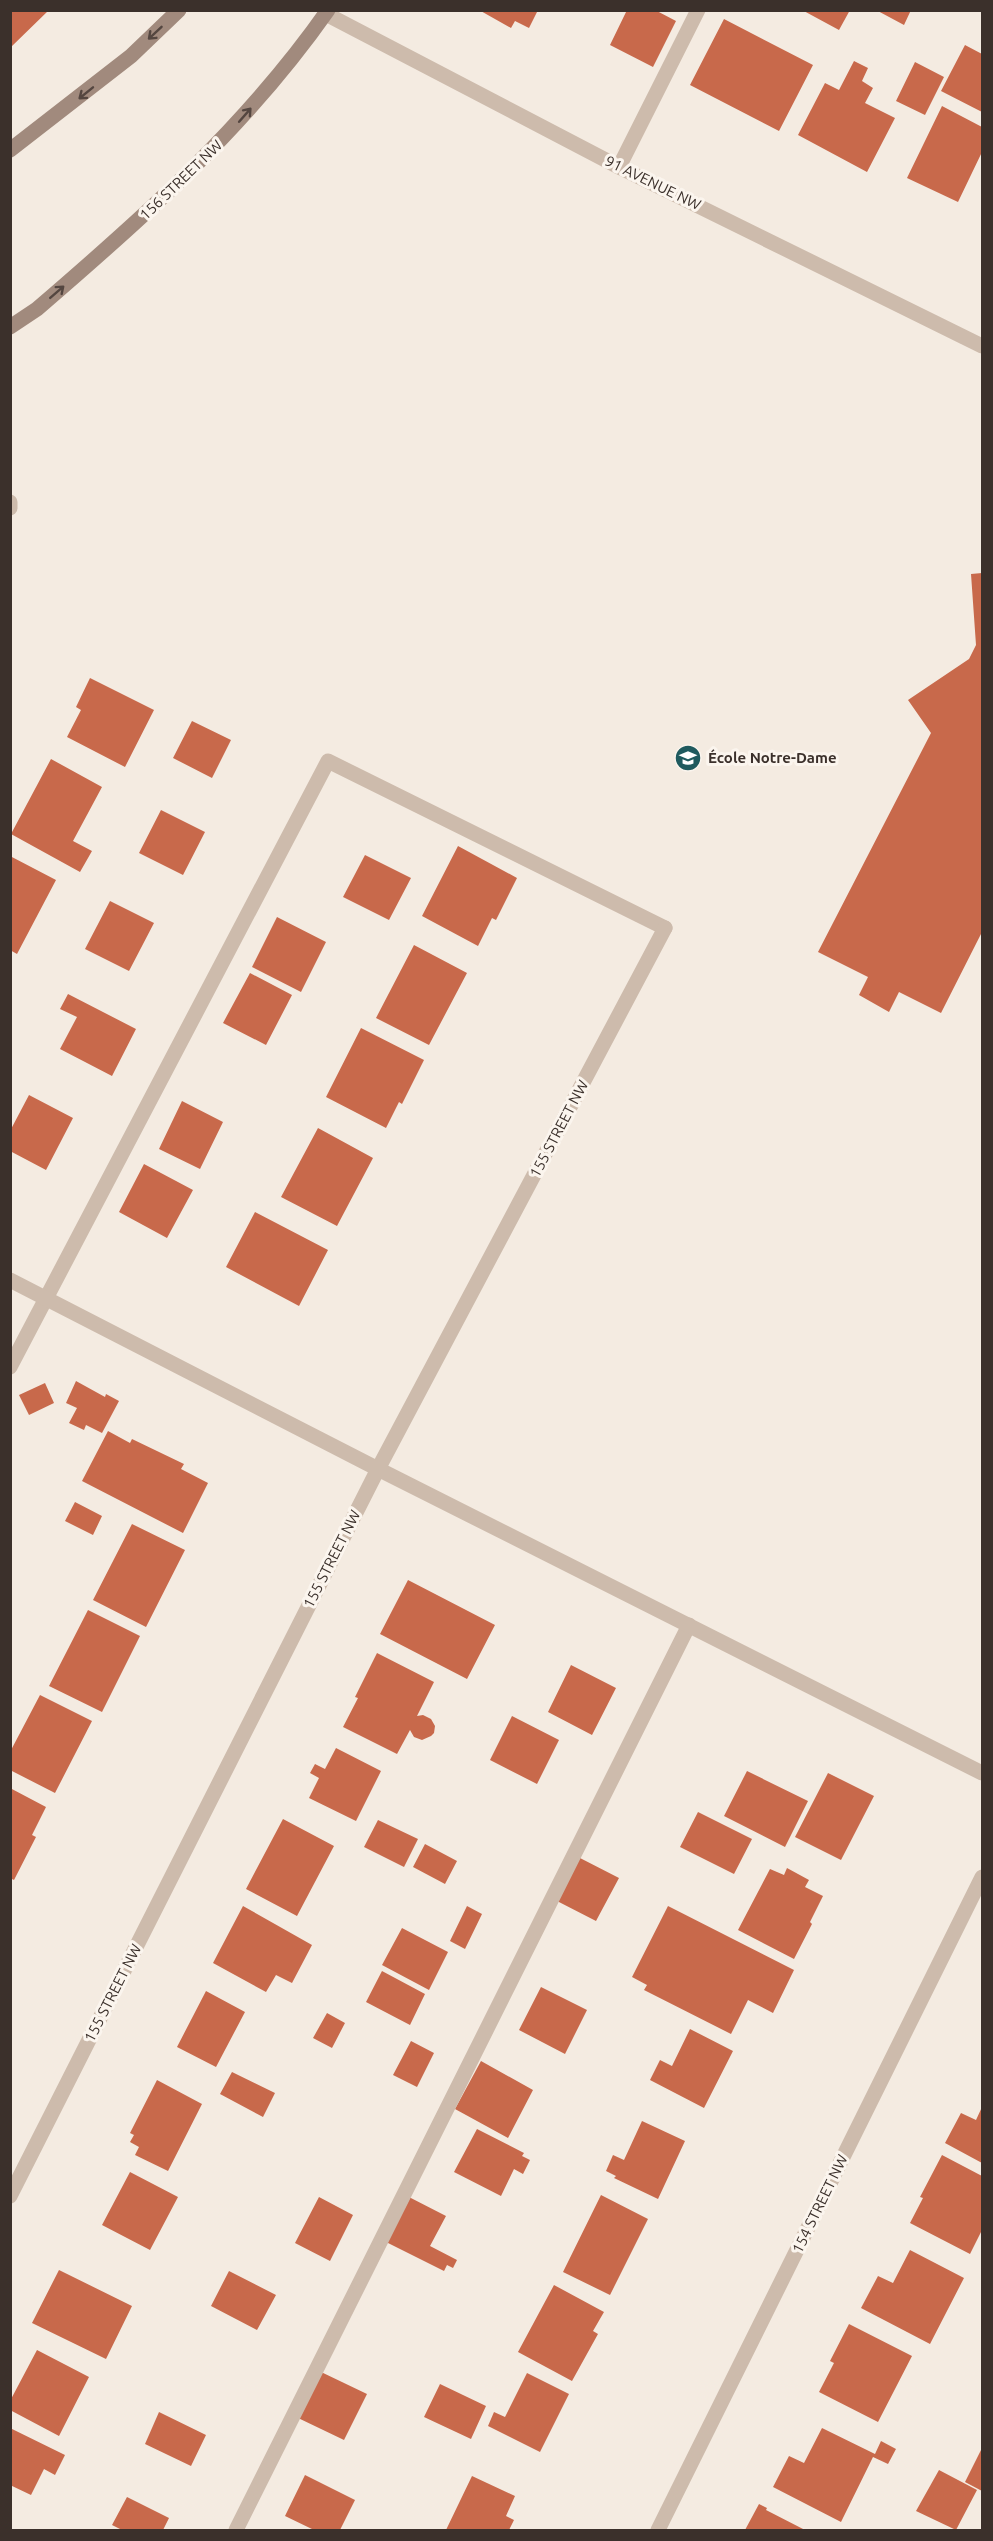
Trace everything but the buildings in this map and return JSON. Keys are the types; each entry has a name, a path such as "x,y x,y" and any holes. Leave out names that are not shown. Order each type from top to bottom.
{"main road":[{"path":"10,150 131,56 179,10"},
{"name":"156 STREET NW","path":"10,327 37,309 189,175 230,133 283,72 327,12"}],"street":[{"path":"619,167 698,10"},
{"name":"91 AVENUE NW","path":"327,12 619,167 982,346"},
{"path":"10,502 10,508"},
{"name":"155 STREET NW","path":"10,2196 378,1469 665,928 328,761 46,1298"},
{"path":"10,1280 378,1469 982,1773"},
{"path":"10,1367 46,1298"},
{"path":"236,2530 690,1625"},
{"name":"154 STREET NW","path":"658,2530 982,1877"}],"place":[{"name":"École Notre-Dame","path":"688,758"}]}
